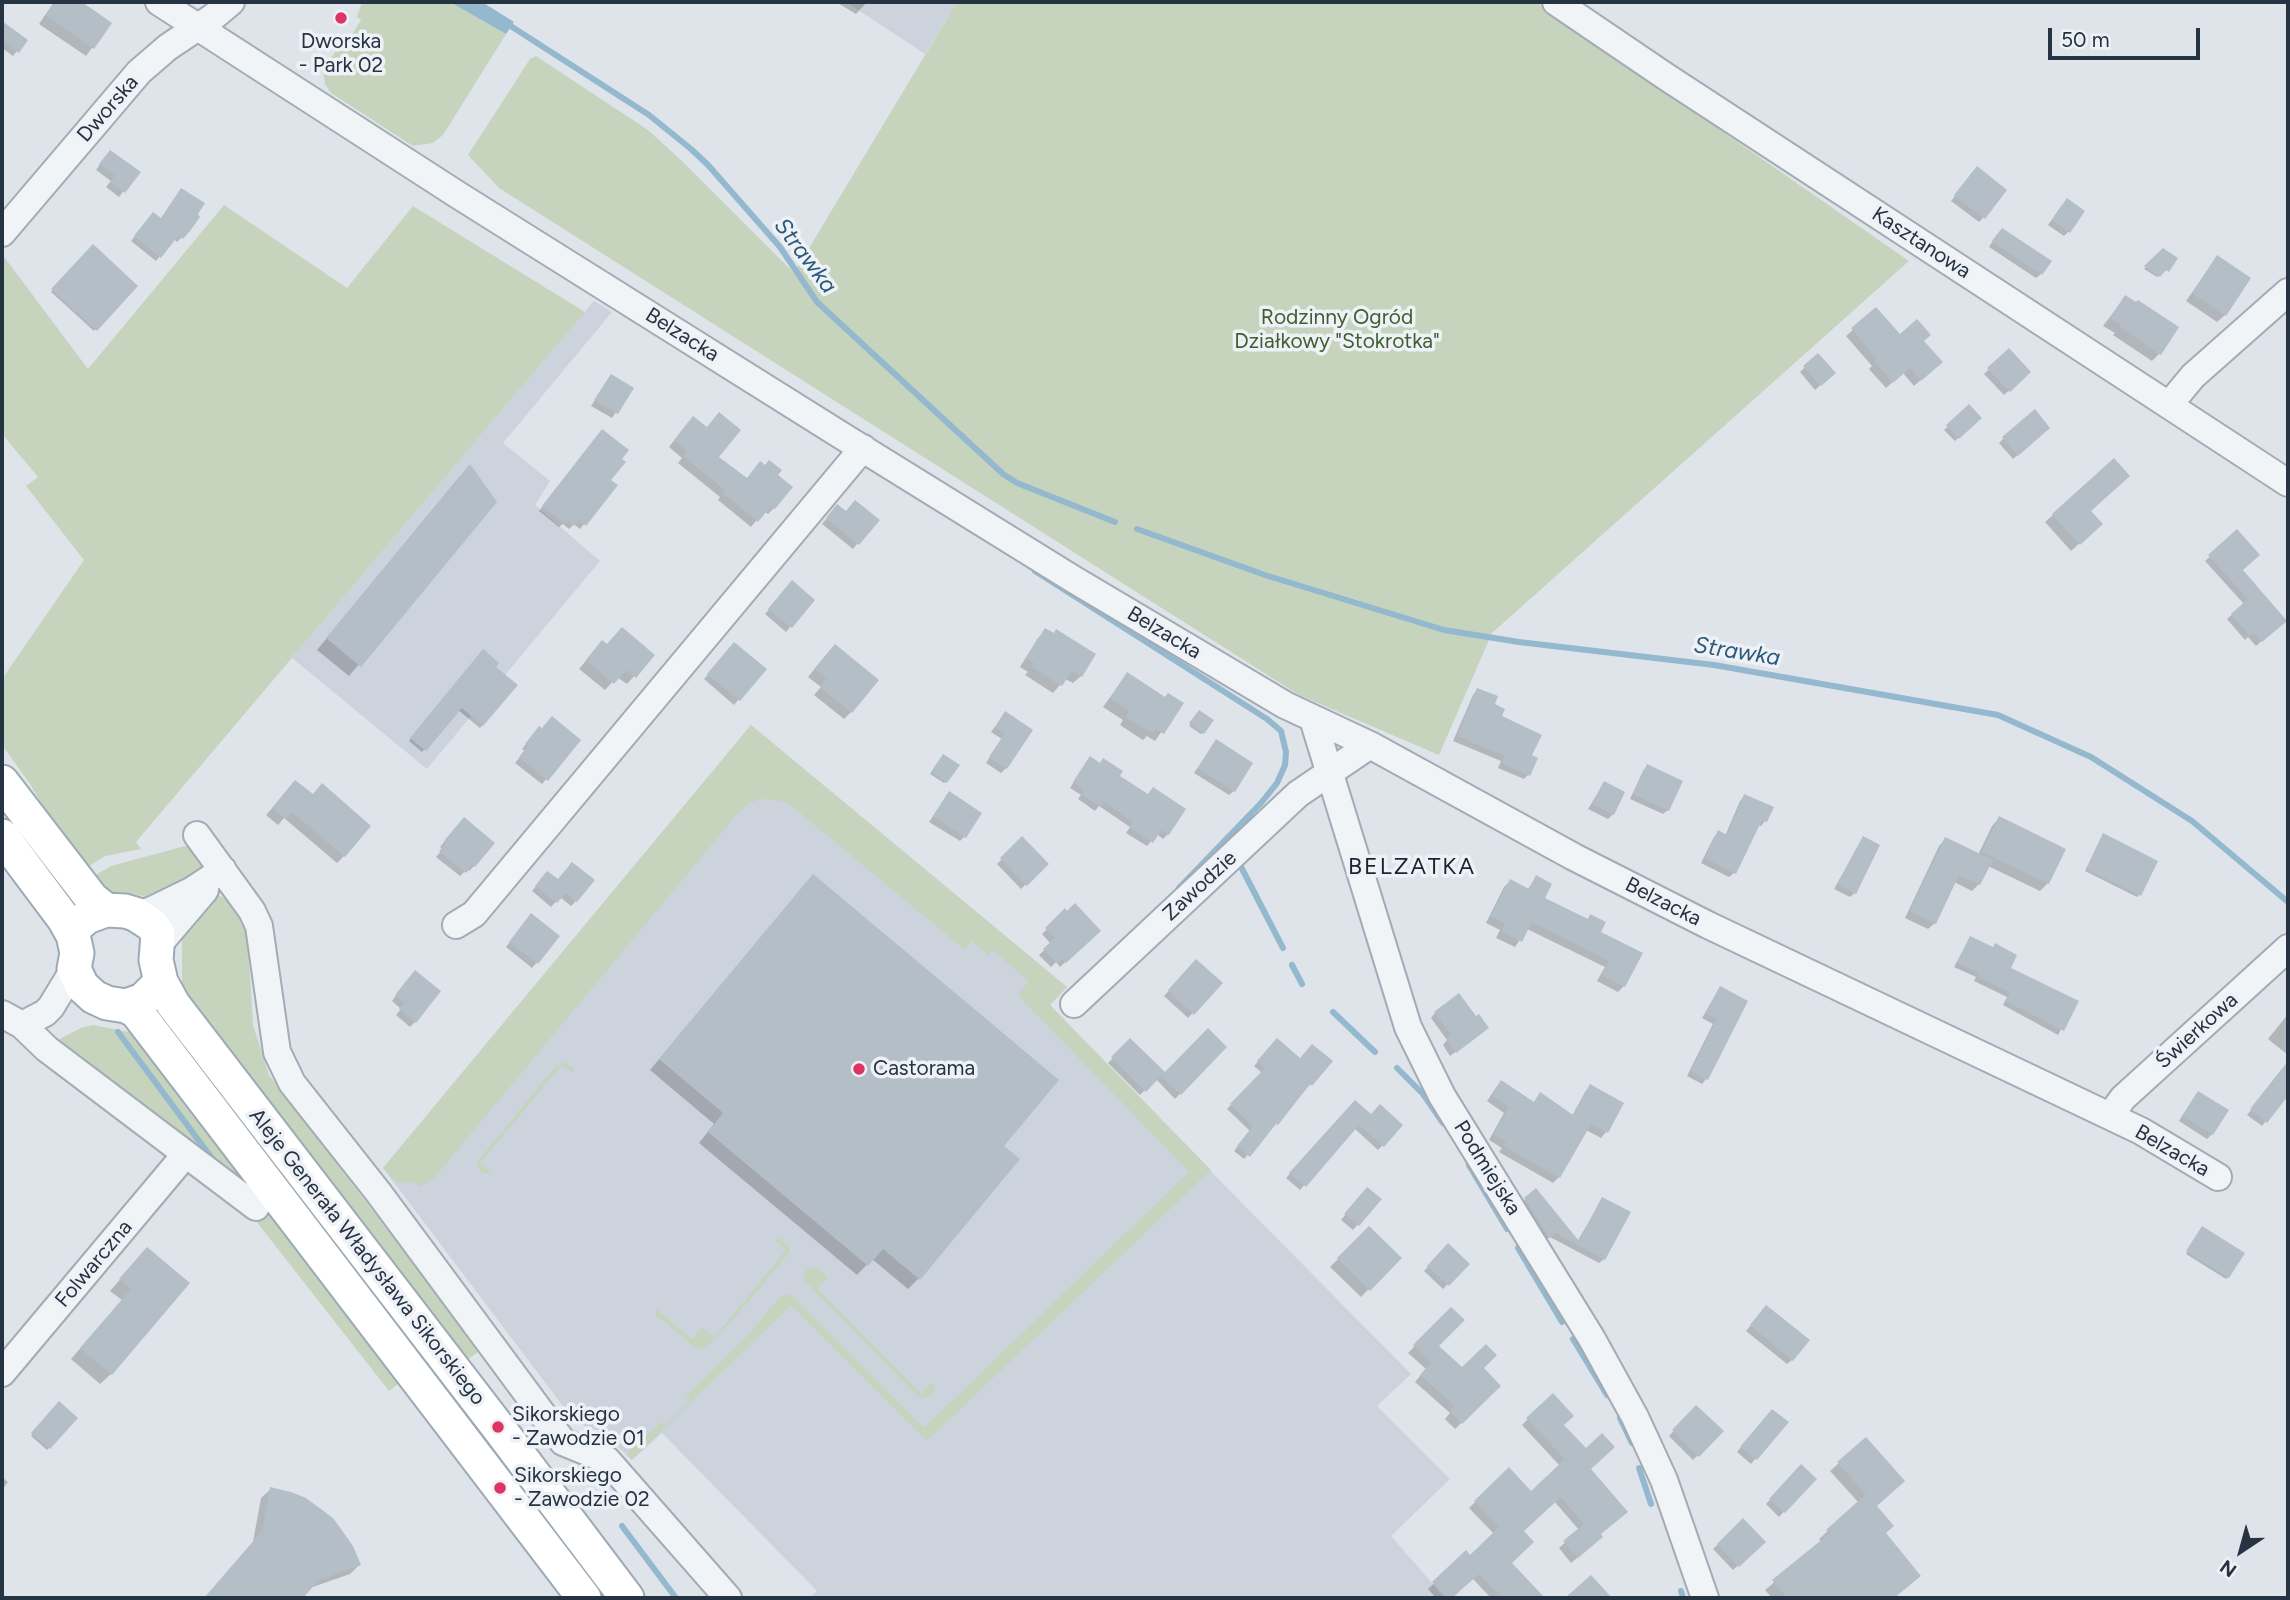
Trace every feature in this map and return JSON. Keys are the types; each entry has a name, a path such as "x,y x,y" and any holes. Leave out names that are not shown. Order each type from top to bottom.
{"main road":[{"path":"2,782 92,899 152,925 158,934 156,960 161,982 143,1000 126,1006 107,1003 94,997 82,986 74,969 77,953 73,934 2,836"},
{"path":"73,934 75,927 87,916 120,912"},
{"name":"Aleje Generała Władysława Sikorskiego","path":"161,982 173,1004 627,1598"},
{"name":"Aleje Generała Władysława Sikorskiego","path":"126,1006 136,1011 584,1598"}],"street":[{"name":"Belzacka","path":"159,2 458,195 1073,579 1313,719 1370,745 1574,857 1708,925 2141,1131 2218,1177"},
{"name":"Dworska","path":"2,233 139,72 168,47 231,2"},
{"name":"Kasztanowa","path":"1556,2 2288,483"},
{"path":"2169,405 2193,376 2288,292"},
{"path":"456,925 474,915 863,448"},
{"name":"Podmiejska","path":"1313,719 1408,1027 1442,1096 1591,1339 1635,1417 1664,1480 1705,1598"},
{"name":"Zawodzie","path":"1074,1004 1298,794 1370,745"},
{"path":"197,835 252,911 259,926 277,1052 292,1083 378,1192 563,1442 607,1460 728,1598"},
{"path":"120,912 150,911 191,891 223,870"},
{"path":"159,944 223,870"},
{"name":"Świerkowa","path":"2110,1116 2123,1098 2288,948"},
{"path":"12,1020 45,1013 74,969"},
{"path":"12,1020 38,1022 94,997"},
{"path":"12,1020 256,1207"},
{"name":"Folwarczna","path":"2,1373 185,1155"}],"shaded area":[{"path":"846,2 957,2 925,54"},
{"path":"594,301 612,312 503,443 550,481 535,505 600,561 427,769 292,658"},
{"path":"751,725 1067,987 1050,1005 1411,1374 1377,1406 1450,1479 1391,1536 1445,1598 810,1598 817,1591 662,1433 632,1460 604,1434 575,1422 383,1168"}],"green space":[{"path":"362,2 450,2 506,34 443,135 433,143 413,146 331,93 325,84 323,70 347,34 351,36 361,20 357,17"},
{"name":"Rodzinny Ogród Działkowy \"Stokrotka\"","path":"957,2 1536,2 1909,261 1492,633 1439,755 1299,695 499,188 468,155 530,59 536,56 648,130 794,273"},
{"path":"224,205 347,288 413,206 585,312 136,842 141,849 105,856 86,868 60,836 30,784 2,745 2,679 84,560 26,486 38,477 2,434 2,254 88,369"},
{"path":"751,725 1067,987 1050,1005 1211,1170 927,1441 791,1305 632,1460 627,1455 630,1451 661,1422 665,1426 690,1401 686,1396 747,1336 781,1296 787,1294 793,1296 924,1428 1189,1172 1018,995 1029,981 992,950 988,955 972,941 965,950 793,807 782,801 761,799 750,803 738,813 434,1178 420,1187 416,1182 399,1183 392,1179 383,1168"},
{"path":"189,845 203,863 201,869 195,875 149,898 131,893 106,892 92,877 111,866"},
{"path":"220,896 227,898 237,907 247,927 253,1025 269,1075 480,1351 465,1361 207,1030 182,987 182,934 212,900"},
{"path":"167,1016 611,1598 601,1598 159,1022"},
{"path":"93,1025 129,1032 143,1041 402,1381 389,1391 252,1216 57,1045 61,1038"},
{"path":"565,1062 574,1069 573,1073 562,1065 480,1163 491,1173 480,1171 477,1162 556,1066"},
{"path":"780,1238 788,1245 790,1252 709,1345 694,1347 655,1314 656,1309 692,1339 702,1328 714,1338 786,1250 775,1241"},
{"path":"812,1267 828,1277 817,1288 921,1394 932,1383 935,1388 932,1395 918,1397 806,1282 803,1275"}],"water":[{"path":"450,2 482,2 514,22 506,34"}],"building":[{"path":"55,2 82,2 112,23 94,49 46,15"},
{"path":"2,21 28,40 19,53 2,40"},
{"path":"110,150 141,172 125,193 110,182 115,175 99,164"},
{"path":"1977,166 2007,190 1985,219 1954,195"},
{"path":"181,188 205,203 198,214 200,217 190,231 183,239 178,236 161,258 134,236 153,212 161,218"},
{"path":"2067,198 2085,211 2070,233 2052,220"},
{"path":"2002,228 2052,261 2042,275 1992,241"},
{"path":"93,244 138,286 97,331 51,289"},
{"path":"2163,248 2178,258 2169,272 2166,270 2160,277 2144,266"},
{"path":"2217,255 2251,278 2226,316 2192,293"},
{"path":"2125,295 2136,302 2138,300 2179,327 2161,355 2110,318"},
{"path":"1876,307 1900,334 1917,319 1931,335 1924,341 1943,362 1921,381 1910,368 1893,383 1851,328"},
{"path":"2009,348 2031,372 2010,392 1987,368"},
{"path":"1818,353 1836,373 1821,386 1803,366"},
{"path":"611,374 634,388 618,414 594,400"},
{"path":"1969,404 1982,418 1959,439 1946,425"},
{"path":"2035,409 2050,428 2018,456 2002,437"},
{"path":"719,412 741,430 719,457 747,478 760,461 765,465 769,460 782,470 778,475 793,487 775,509 771,506 758,522 723,493 725,490 683,456 687,451 674,440 693,416 707,427"},
{"path":"602,429 629,450 622,459 626,462 611,480 618,485 586,526 579,520 574,526 568,521 565,524 542,506"},
{"path":"2114,458 2130,476 2091,511 2103,524 2080,545 2052,514"},
{"path":"470,464 497,502 361,667 326,638"},
{"path":"855,500 880,520 859,545 826,518 837,504 846,511"},
{"path":"2237,529 2260,555 2243,570 2287,621 2262,642 2254,633 2250,636 2231,614 2248,599 2208,555"},
{"path":"792,580 815,600 792,628 768,609"},
{"path":"622,627 655,655 636,678 626,670 614,684 586,660 602,640 607,644"},
{"path":"1045,628 1054,633 1056,629 1096,654 1082,677 1072,671 1062,686 1032,667 1034,663 1026,658"},
{"path":"734,642 767,669 740,701 707,674"},
{"path":"835,644 879,680 852,713 820,687 827,679 814,669"},
{"path":"483,649 499,663 496,667 518,685 483,726 462,708 426,751 410,738"},
{"path":"1127,672 1165,697 1168,693 1184,703 1164,734 1155,729 1152,733 1126,717 1129,711 1110,698"},
{"path":"1477,688 1498,696 1495,704 1505,709 1502,716 1542,735 1532,755 1538,758 1530,776 1502,763 1505,756 1457,736"},
{"path":"1199,710 1214,720 1204,734 1189,723"},
{"path":"1005,711 1033,730 1007,769 989,757 1005,733 995,727"},
{"path":"552,716 581,740 548,781 519,757 539,726 542,728"},
{"path":"1216,739 1253,763 1235,792 1198,768"},
{"path":"943,754 960,765 947,783 931,772"},
{"path":"1090,756 1100,763 1103,758 1123,771 1120,776 1148,794 1153,787 1186,809 1169,835 1161,830 1153,843 1130,828 1133,822 1104,802 1101,807 1082,794 1084,790 1073,782"},
{"path":"1647,764 1683,781 1669,811 1633,794"},
{"path":"295,780 313,794 322,783 371,826 345,857 292,812 286,819 272,808"},
{"path":"1604,781 1625,792 1614,815 1592,804"},
{"path":"949,791 982,813 966,838 933,816"},
{"path":"1744,794 1774,807 1767,822 1762,820 1736,874 1705,858 1718,830 1727,835"},
{"path":"1999,816 2066,849 2049,884 1982,852"},
{"path":"464,817 495,843 475,867 472,865 466,873 439,851"},
{"path":"2103,833 2158,861 2141,896 2086,869"},
{"path":"1022,836 1049,864 1027,886 1000,858"},
{"path":"1863,836 1880,845 1856,894 1837,884"},
{"path":"1945,837 1993,860 1980,885 1959,875 1936,924 1910,911"},
{"path":"572,862 595,880 577,902 566,893 557,903 535,886 547,871 558,879"},
{"name":"Castorama","path":"813,874 1059,1080 1004,1146 1020,1159 920,1280 883,1249 868,1266 708,1132 723,1113 659,1059"},
{"path":"1536,875 1552,884 1545,898 1588,919 1590,914 1606,922 1601,932 1643,953 1625,987 1602,975 1609,961 1532,922 1522,942 1501,931 1505,924 1491,916 1510,879 1529,889"},
{"path":"1075,903 1101,931 1066,963 1062,959 1057,963 1043,949 1055,938 1045,928 1065,908 1067,911"},
{"path":"531,913 560,936 538,964 509,942"},
{"path":"1970,936 1993,947 1995,943 2017,955 2011,968 2079,1001 2064,1031 2006,1001 2010,992 1977,976 1979,973 1957,962"},
{"path":"1196,959 1223,983 1194,1015 1168,990"},
{"path":"415,970 441,991 416,1023 399,1009 405,1003 395,995"},
{"path":"1720,986 1748,1001 1708,1080 1691,1071 1717,1019 1705,1013"},
{"path":"1459,993 1489,1028 1456,1053 1446,1039 1451,1035 1434,1012"},
{"path":"1208,1028 1227,1047 1181,1095 1161,1076 1146,1092 1111,1057 1130,1038 1165,1072"},
{"path":"1277,1038 1300,1058 1312,1044 1333,1061 1312,1086 1310,1084 1250,1157 1237,1146 1253,1126 1230,1104 1265,1068 1257,1061"},
{"path":"2288,1061 2288,1096 2267,1123 2250,1109"},
{"path":"1501,1080 1534,1102 1540,1092 1573,1115 1590,1084 1624,1103 1608,1133 1591,1124 1560,1178 1503,1146 1506,1142 1494,1134 1509,1107 1491,1095"},
{"path":"2198,1091 2229,1110 2213,1135 2182,1116"},
{"path":"1355,1100 1371,1114 1380,1104 1403,1125 1384,1147 1359,1125 1306,1187 1289,1173"},
{"path":"1367,1187 1382,1199 1359,1226 1344,1214"},
{"path":"1536,1188 1579,1241 1602,1197 1631,1212 1605,1260 1556,1233 1550,1238 1524,1198"},
{"path":"1369,1226 1402,1258 1370,1291 1337,1258"},
{"path":"2202,1226 2245,1253 2229,1278 2186,1251"},
{"path":"1448,1243 1470,1264 1449,1286 1427,1266"},
{"path":"147,1247 190,1283 112,1375 80,1348 131,1289 119,1279"},
{"path":"1766,1305 1810,1340 1793,1361 1750,1325"},
{"path":"1451,1307 1465,1320 1439,1346 1462,1367 1486,1344 1497,1355 1484,1368 1501,1386 1462,1424 1450,1411 1455,1406 1420,1375 1431,1362 1413,1345"},
{"path":"1553,1393 1574,1416 1564,1425 1586,1448 1602,1433 1615,1447 1591,1469 1628,1512 1578,1558 1563,1541 1584,1524 1561,1497 1524,1531 1534,1542 1512,1563 1545,1598 1502,1598 1479,1574 1452,1598 1447,1598 1432,1582 1466,1550 1470,1555 1499,1527 1474,1501 1509,1467 1531,1491 1565,1459 1526,1418"},
{"path":"59,1401 78,1418 50,1449 31,1433"},
{"path":"1696,1405 1724,1431 1699,1457 1672,1430"},
{"path":"1772,1409 1789,1422 1757,1460 1740,1447"},
{"path":"1866,1437 1905,1481 1877,1506 1894,1526 1886,1533 1921,1576 1894,1598 1787,1598 1772,1580 1830,1533 1826,1530 1866,1494 1837,1462"},
{"path":"1801,1464 1817,1479 1785,1513 1769,1499"},
{"path":"270,1487 306,1498 333,1518 353,1546 361,1565 319,1580 303,1598 204,1598 262,1531"},
{"path":"1743,1518 1766,1542 1739,1567 1717,1544"},
{"path":"1591,1575 1612,1598 1565,1598"}],"waterway":[{"name":"Strawka","path":"506,23 649,115 691,149 780,247 817,302 1003,474 1017,483 1115,522"},
{"name":"Strawka","path":"1137,529 1265,575 1444,630 1519,642 1714,665 1998,715 2091,757 2192,821 2288,902"},
{"path":"1035,571 1267,719 1281,731 1286,752 1285,765 1277,783 1179,888"},
{"path":"1238,861 1283,948"},
{"path":"1292,965 1302,984"},
{"path":"1333,1012 1375,1052"},
{"path":"118,1032 214,1161"},
{"path":"1397,1068 1423,1094 1443,1123"},
{"path":"1469,1165 1507,1229"},
{"path":"1518,1248 1562,1322"},
{"path":"1573,1339 1607,1395"},
{"path":"1620,1418 1632,1443"},
{"path":"1639,1468 1651,1504"},
{"path":"622,1526 676,1598"},
{"path":"1681,1591 1683,1598"}],"place":[{"name":"Dworska - Park 02","path":"341,18"},
{"name":"Castorama","path":"859,1069"},
{"name":"Sikorskiego - Zawodzie 01","path":"498,1427"},
{"name":"Sikorskiego - Zawodzie 02","path":"500,1488"}],"district":[{"name":"BELZATKA","path":"1412,867"}]}
